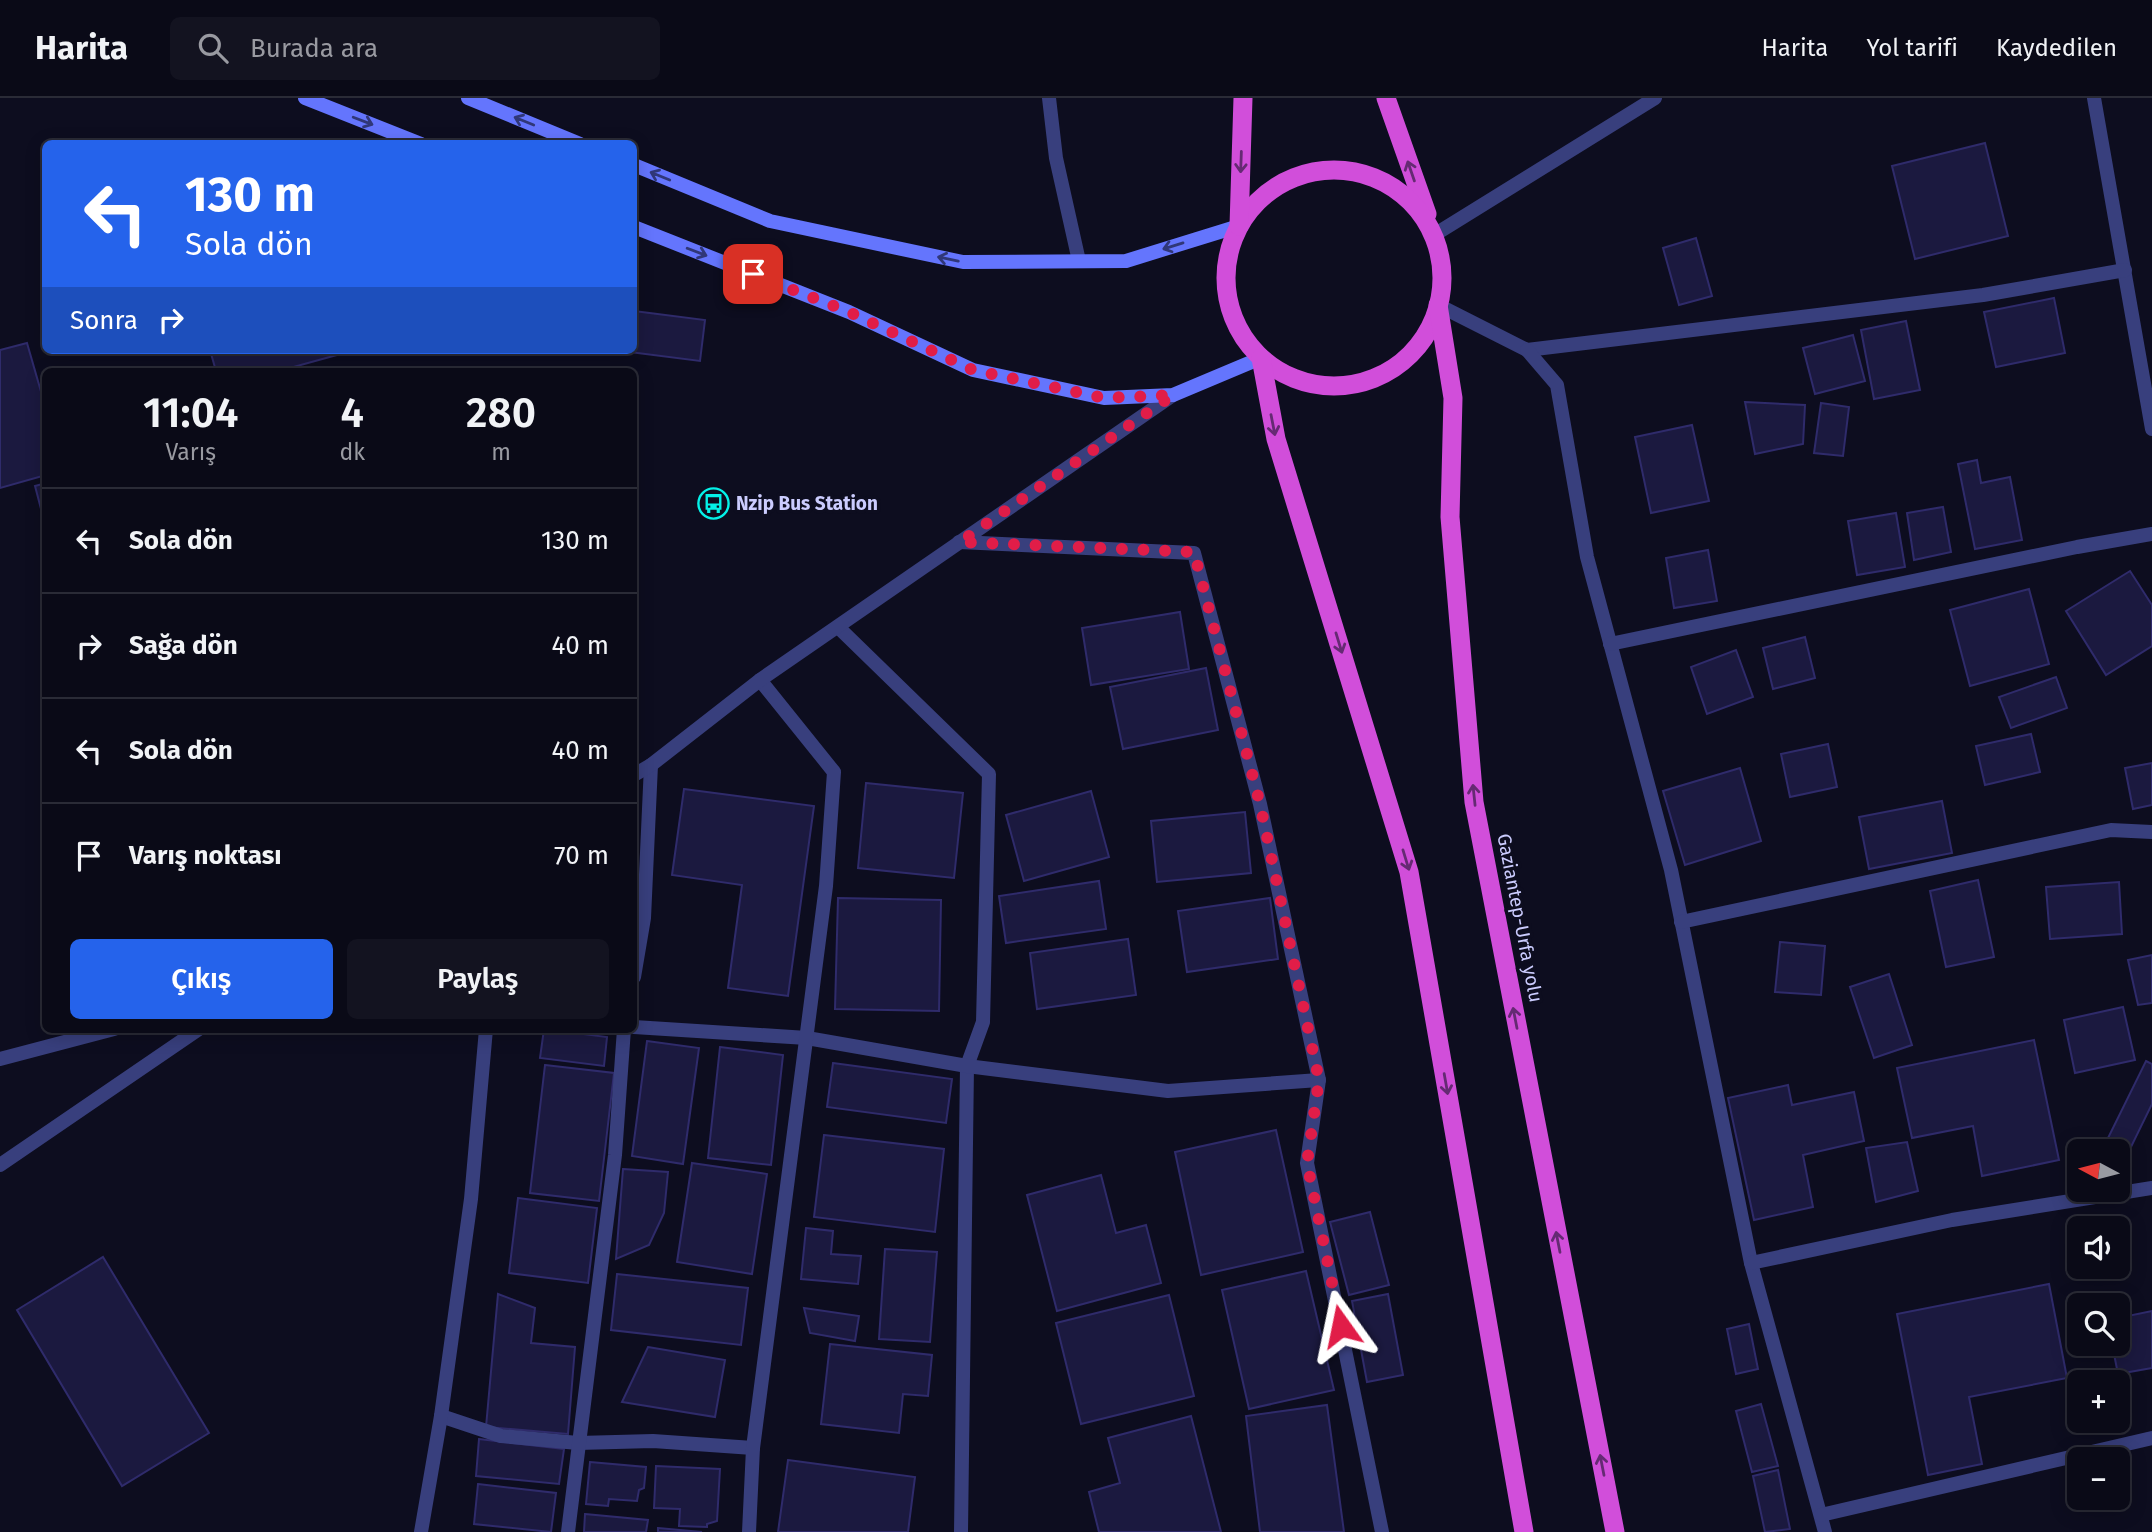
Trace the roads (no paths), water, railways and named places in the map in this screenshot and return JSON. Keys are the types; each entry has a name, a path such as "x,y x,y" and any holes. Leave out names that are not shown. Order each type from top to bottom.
{"highway":[{"path":"1243,98 1238,226 1227,259 1226,294 1238,329 1261,358 1292,378 1328,386 1365,382 1398,366 1424,339 1438,305 1442,268 1434,235 1386,98"},
{"path":"1238,226 1260,199 1288,179 1321,170 1356,171 1388,184 1415,205 1434,235"},
{"name":"Gaziantep-Urfa yolu","path":"1438,305 1453,398 1450,517 1474,802 1615,1532"},
{"path":"1261,358 1276,439 1409,872 1524,1532"}],"main road":[{"path":"305,98 411,140"},
{"path":"468,98 570,140"},
{"path":"637,166 770,220 963,262 1126,261 1238,226"},
{"path":"637,228 849,312 973,370 1104,398 1173,395 1261,358"}],"street":[{"path":"1049,98 1056,158 1079,261"},
{"path":"1434,235 1655,98"},
{"path":"2094,98 2152,429"},
{"path":"1527,350 1983,295 2125,270"},
{"path":"1438,305 1527,350 1557,385 1587,557 1671,870 1751,1263 1825,1532"},
{"path":"637,773 652,765 760,680 1173,395"},
{"path":"1611,644 2077,547 2152,534"},
{"path":"960,542 1194,552 1260,804 1319,1080 1307,1163 1382,1532"},
{"path":"838,627 989,774 983,1022 967,1066 961,1532"},
{"path":"749,1532 753,1448 826,886 834,772 760,680"},
{"path":"637,959 644,918 652,765"},
{"path":"1681,922 2110,830 2152,832"},
{"path":"637,1027 807,1038 967,1066 1168,1091 1319,1080"},
{"path":"0,1059 99,1033"},
{"path":"0,1165 193,1033"},
{"path":"421,1532 441,1416 471,1199 486,1033"},
{"path":"568,1532 615,1155 624,1033"},
{"path":"1751,1263 1952,1220 2152,1188"},
{"path":"441,1416 501,1436 578,1443 653,1441 753,1448"},
{"path":"1821,1515 2152,1438"}],"place":[{"name":"Nzip Bus Station","path":"713,503"}]}
